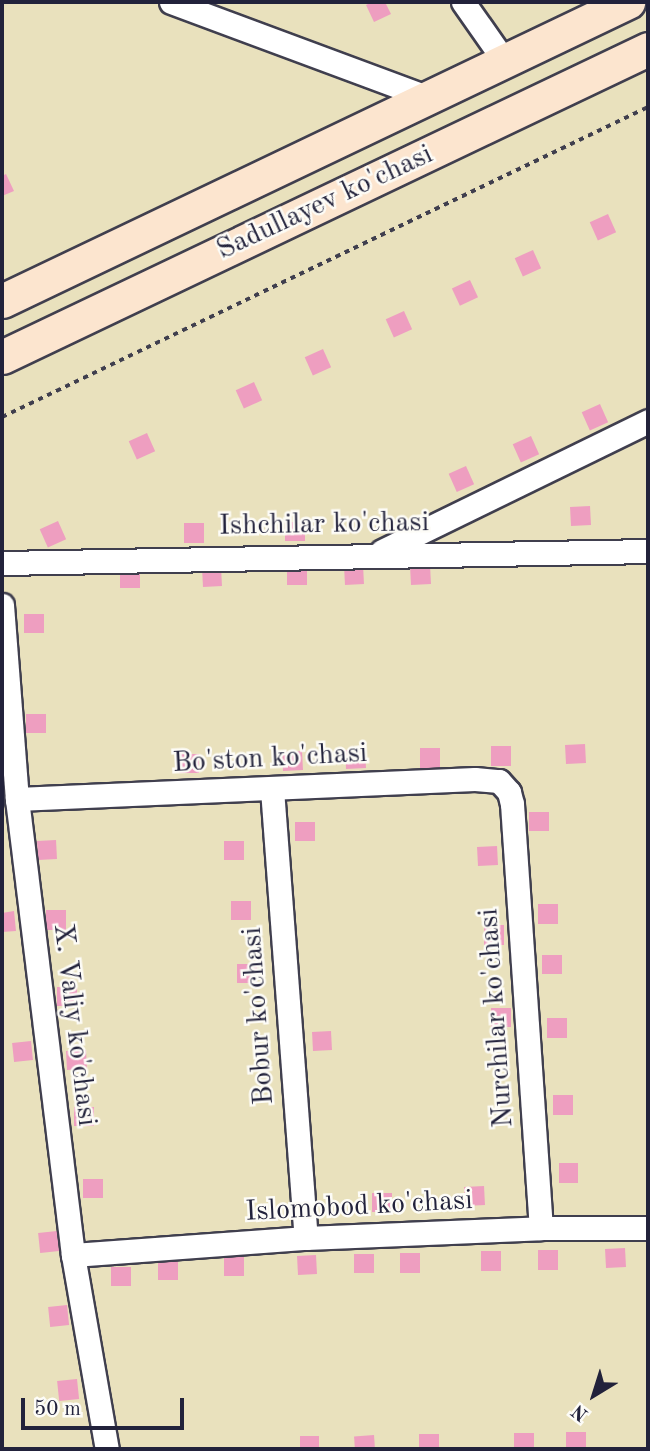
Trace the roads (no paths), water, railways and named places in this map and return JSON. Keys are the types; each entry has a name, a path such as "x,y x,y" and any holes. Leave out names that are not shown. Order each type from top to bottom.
{"main road":[{"name":"Sadullayev ko'chasi","path":"2,302 503,59 628,2"},
{"name":"Sadullayev ko'chasi","path":"2,357 648,49"}],"street":[{"path":"172,2 426,97"},
{"path":"463,2 503,59"},
{"path":"376,554 648,421"},
{"name":"Ishchilar ko'chasi","path":"2,563 648,551"},
{"name":"X. Valiy ko'chasi","path":"2,605 17,799 73,1255 107,1449"},
{"name":"Bo'ston ko'chasi","path":"17,799 475,779 499,781 509,792 512,804"},
{"name":"Bobur ko'chasi","path":"272,789 306,1238"},
{"name":"Nurchilar ko'chasi","path":"512,804 541,1228"},
{"name":"Islomobod ko'chasi","path":"73,1255 306,1238 541,1228 648,1228"}]}
